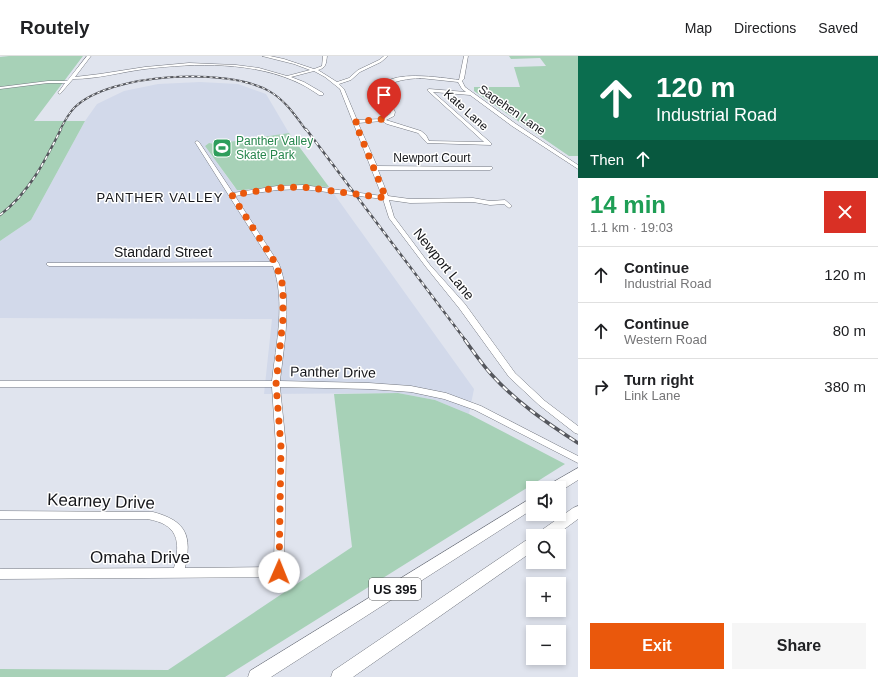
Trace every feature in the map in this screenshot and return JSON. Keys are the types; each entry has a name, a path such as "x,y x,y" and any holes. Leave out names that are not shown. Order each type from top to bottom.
{"highway":[{"name":"US 395","path":"256,677 526,506"},
{"path":"554,529 578,512"},
{"name":"US 395","path":"339,677 526,548"}],"street":[{"path":"60,93 89,56"},
{"name":"Newport Lane","path":"264,56 294,63 313,70 336,83 344,91 355,122 375,168 391,217 424,261 466,312 508,370 542,403 578,431"},
{"path":"287,77 323,67 325,56"},
{"path":"344,91 350,80 359,71 380,61 386,56"},
{"name":"Sagehen Lane","path":"466,56 462,78 460,81 461,86 470,94 578,167"},
{"path":"130,65 135,69"},
{"path":"73,78 93,78 135,69 178,65 223,66 262,70 287,77 308,85 320,94"},
{"path":"355,122 383,120 393,114 382,90 383,86 388,82 418,77 460,81"},
{"path":"336,83 350,80"},
{"path":"0,88 48,82 69,82"},
{"name":"Kate Lane","path":"383,120 393,125 417,131 424,135 427,142 489,144 429,90 470,94"},
{"path":"197,142 276,264 283,286 283,307 276,384"},
{"name":"Newport Court","path":"375,168 490,168"},
{"path":"232,195 277,188 303,187 425,202 473,200 490,203 505,202 509,206"},
{"name":"Standard Street","path":"49,264 276,264"},
{"name":"Panther Drive","path":"0,384 276,384 384,386 435,393 478,408 578,460"},
{"name":"Omaha Drive","path":"0,574 279,572 281,447 276,384"},
{"name":"Kearney Drive","path":"0,515 156,516 171,522 178,532 183,544 178,573"}],"shaded area":[{"path":"200,82 238,84 266,94 289,133 215,144 209,143 205,146 235,188 243,190 275,185 300,184 329,187 474,389 469,414 435,400 398,393 264,394 272,319 0,318 0,241 31,220 85,121 97,104 124,91 158,84"}],"green space":[{"path":"83,56 34,121 85,121 31,220 0,241 0,57"},
{"path":"509,56 578,56 578,156 569,156 474,91 474,87 520,87 514,67 546,66 540,58 511,59"},
{"path":"289,133 329,187 286,185 237,190 205,146 209,143 215,144"},
{"path":"398,393 435,400 469,414 565,464 538,481 526,481 526,488 225,677 0,677 0,669 168,670 352,547 334,394"}],"railway":[{"path":"60,130 75,107 92,96 114,87 169,77 226,79 250,83 269,91 285,103 306,130"},
{"path":"0,215 20,197 28,187 49,153 61,129"},
{"path":"306,129 466,341"},
{"path":"465,340 487,370 511,394 543,420 578,443"}],"place":[{"name":"Panther Valley Skate Park","path":"222,148"}],"district":[{"name":"PANTHER VALLEY","path":"160,197"}],"route":[{"path":"279,572 281,447 276,384 283,319 283,286 276,264 232,195 277,188 303,187 386,198 355,122 384,119"}]}
